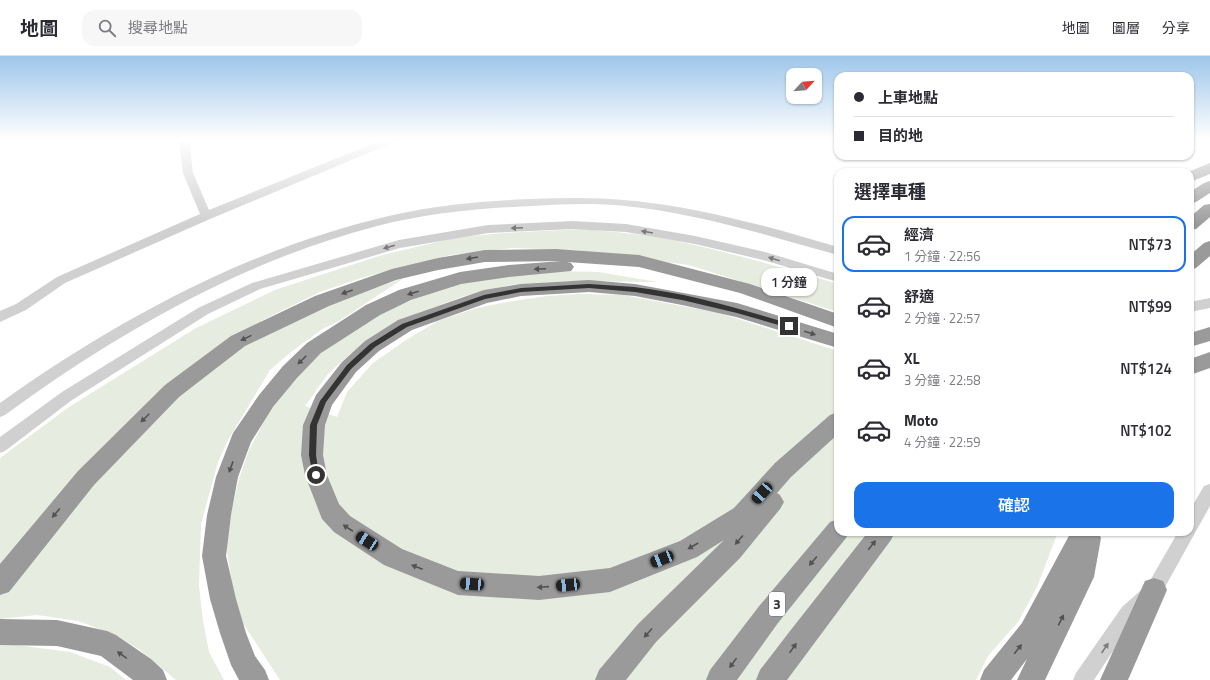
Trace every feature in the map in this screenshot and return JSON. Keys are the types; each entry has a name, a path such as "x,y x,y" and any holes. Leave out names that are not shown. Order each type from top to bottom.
{"highway":[{"path":"1194,176 1210,168"},
{"path":"1194,196 1210,186"},
{"path":"1194,222 1210,209"},
{"path":"1194,261 1210,247"},
{"path":"0,583 86,478 172,391 238,341 322,301 392,275 438,264 485,256 556,255 639,261 744,288 834,320"},
{"path":"255,680 245,665 233,633 223,600 214,556 219,515 227,477 241,439 266,400 285,378 314,348 373,310 405,295 460,278 509,271 564,267 651,272 699,282 768,303 834,320"},
{"path":"834,340 737,310 635,290 589,286 521,290 484,297 404,325 372,346 349,367 323,401 314,425 312,455 316,475 330,511 342,524 392,557 458,583 539,588 610,580 688,548 742,516 783,470 834,425"},
{"path":"1194,339 1210,334"},
{"path":"1194,366 1210,360"},
{"path":"609,680 647,633 731,550 834,431"},
{"name":"3","path":"720,680 769,614 834,535"},
{"path":"770,680 879,536"},
{"path":"994,680 1031,632 1082,536"},
{"path":"1031,680 1081,577 1089,536"},
{"path":"1114,680 1154,590"},
{"path":"0,632 57,632 107,644 141,669 153,680"}],"street":[{"path":"187,168 188,173 206,216"},
{"path":"0,306 206,216 323,168"},
{"path":"0,410 62,368 170,305 255,264 321,239 375,223 433,212 495,204 578,200 624,202 713,217 785,235 834,250"},
{"path":"0,446 67,396 202,311 256,286 399,244 488,229 573,225 626,228 694,240 764,256 834,277"},
{"path":"0,317 21,307 61,280"},
{"path":"1194,306 1210,303"},
{"path":"1194,519 1210,491"},
{"path":"1084,680 1128,613 1154,590 1185,536"}],"shaded area":[{"path":"584,229 672,240 756,260 834,283 834,311 689,265 574,250 513,248 450,255 361,278 320,292 261,321 271,333 332,303 404,278 339,321 321,330 291,352 270,370 228,440 218,462 201,524 199,586 203,621 209,652 224,680 176,680 140,650 116,635 78,621 37,615 0,619 0,458 69,407 196,328 275,290 382,255 459,237"},
{"path":"556,271 598,272 658,282 568,281 510,285 461,297 416,314 370,339 350,354 328,374 305,406 337,417 347,392 373,363 406,340 438,321 477,308 547,296 580,294 623,295 719,313 834,350 834,536 1056,536 1037,587 1018,622 988,656 976,680 280,680 237,614 225,540 239,479 249,450 268,414 305,369 332,343 385,311 451,285 487,278"},
{"path":"9,644 70,652 110,667 126,680 0,680 0,645"}],"route":[{"path":"316,475 312,455 314,425 323,401 349,367 372,346 404,325 484,297 521,290 589,286 635,290 737,310 789,326"}]}
